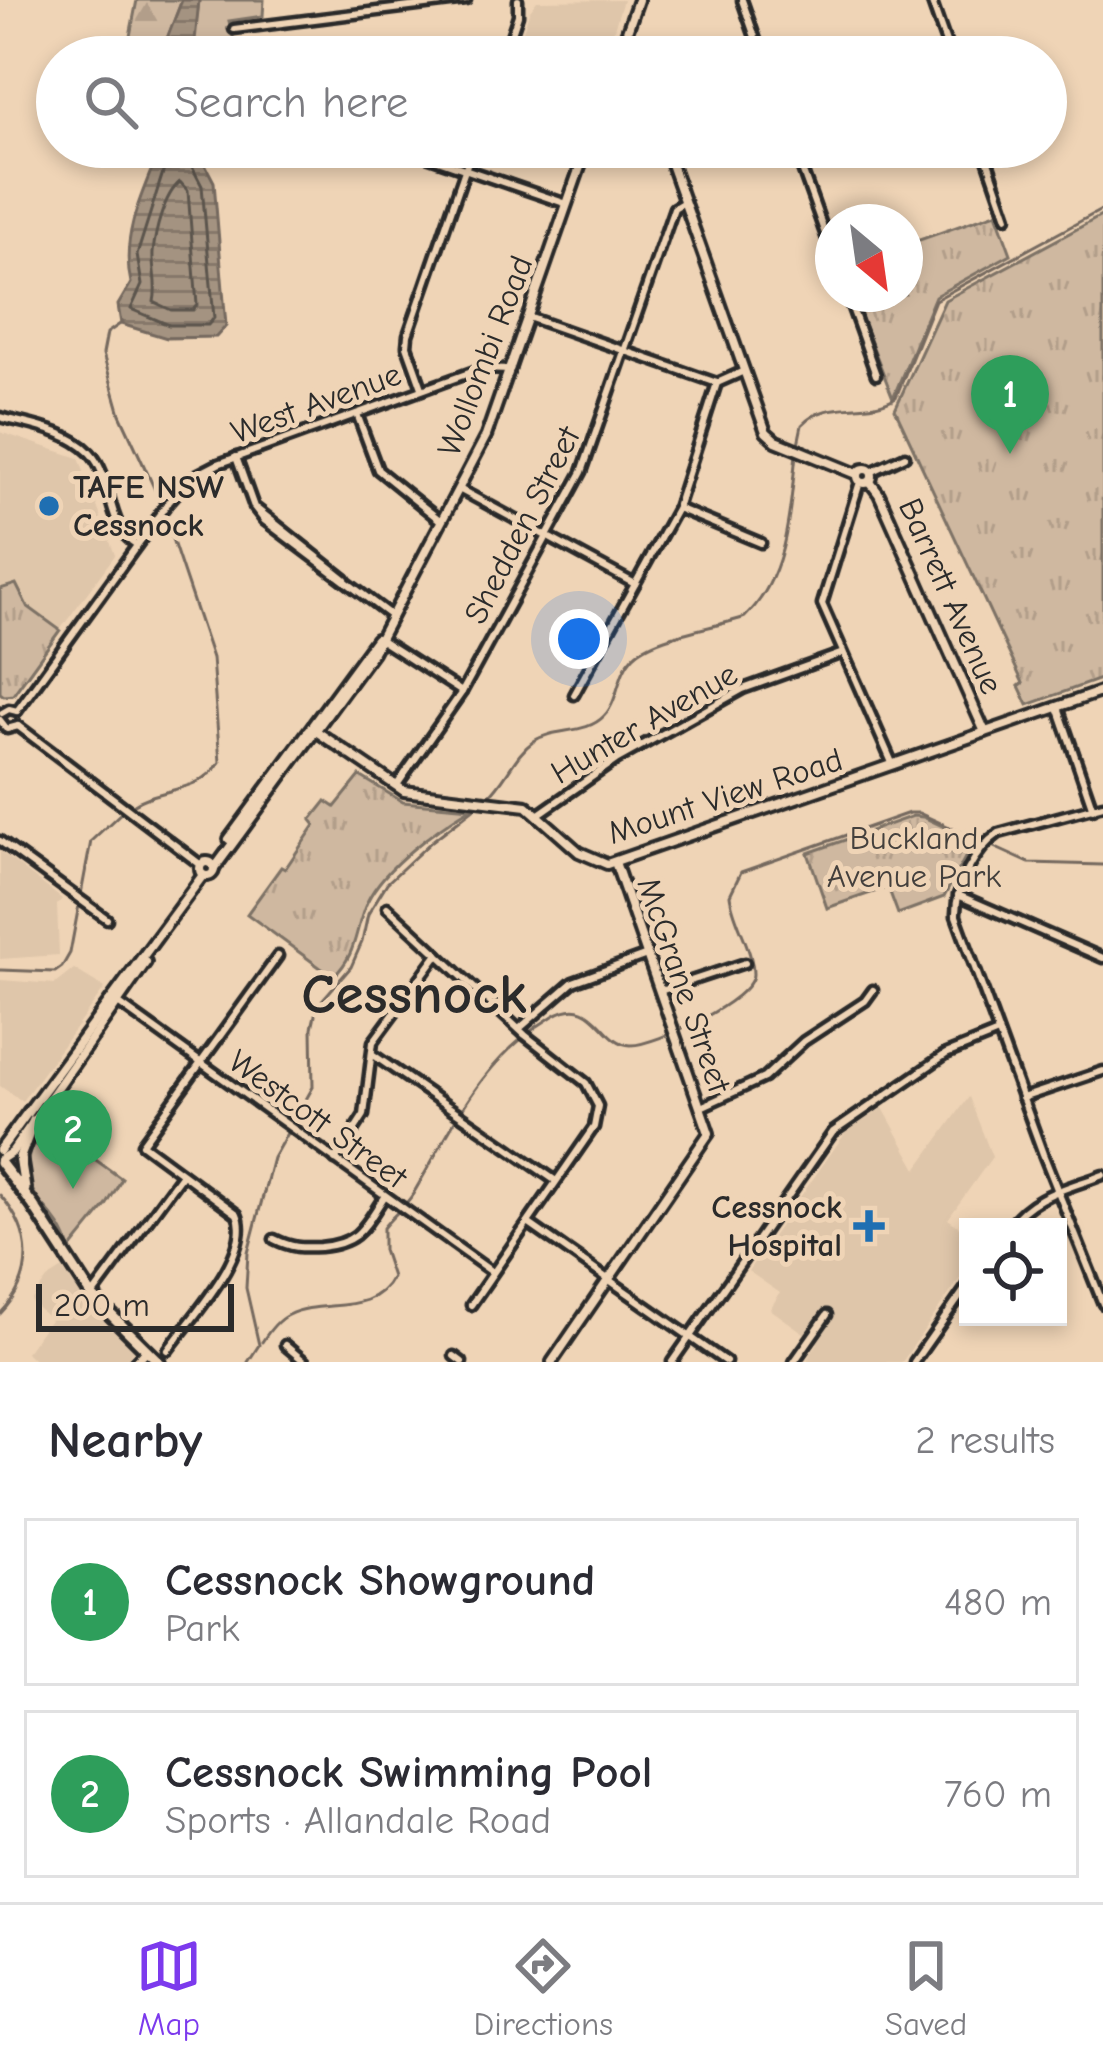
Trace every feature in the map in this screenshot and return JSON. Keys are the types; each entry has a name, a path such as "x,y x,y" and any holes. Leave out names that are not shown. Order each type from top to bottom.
{"main road":[{"path":"625,36 638,0"},
{"name":"Wollombi Road","path":"0,1161 10,1154 118,1003 206,868 377,638 486,436 579,168"},
{"path":"672,168 766,432 864,477"},
{"name":"Barrett Avenue","path":"864,477 879,494 986,732"},
{"name":"Wollombi Road","path":"206,868 316,731 373,652 377,638"},
{"name":"Mount View Road","path":"316,731 395,788 522,804 585,856 601,863 1103,691"},
{"path":"293,752 316,731 327,704"},
{"name":"McGrane Street","path":"552,1362 707,1140 709,1130 615,862"},
{"name":"Wollombi Road","path":"0,1150 165,930"},
{"path":"102,1012 118,1003 122,986"},
{"path":"33,1205 23,1186 20,1161 34,1120"},
{"path":"0,1161 92,1296 159,1362"},
{"path":"136,1362 147,1350"}],"street":[{"path":"234,29 466,0"},
{"path":"511,36 518,0"},
{"path":"742,0 755,36"},
{"path":"931,0 944,36"},
{"path":"460,168 567,204"},
{"path":"802,168 815,206"},
{"path":"990,168 1007,217"},
{"path":"422,389 408,335 466,170"},
{"name":"Shedden Street","path":"395,788 462,692 582,472 674,208 684,202"},
{"path":"853,312 876,376"},
{"path":"528,317 717,383 744,371"},
{"name":"West Avenue","path":"16,711 190,479 236,457 485,367 510,370"},
{"path":"574,695 677,508 717,383"},
{"path":"357,413 378,470 441,521"},
{"path":"0,416 64,435 88,450 103,471 121,532 137,544"},
{"path":"892,765 821,597 864,477 905,456"},
{"path":"236,457 254,507 278,532 390,615"},
{"path":"458,489 635,584"},
{"path":"677,508 761,543"},
{"path":"377,638 462,692"},
{"name":"Hunter Avenue","path":"539,814 616,760 743,688 843,653"},
{"path":"1058,707 1093,808"},
{"path":"1,721 16,711 21,718 18,725"},
{"path":"1,721 18,725 206,868"},
{"path":"1103,806 999,833 989,840 957,895 956,916 1058,1192 1099,1280 1103,1304"},
{"path":"0,842 107,919"},
{"path":"957,895 1103,958"},
{"path":"387,907 525,1034 586,1083 598,1106 594,1126 471,1305"},
{"path":"334,1160 364,1115 373,1042 438,954"},
{"path":"168,1350 230,1265 242,1228 237,1214 142,1144 278,956"},
{"path":"525,1034 573,982 647,956"},
{"path":"660,992 745,963"},
{"path":"701,1107 764,1078 804,1041 865,1001 873,990"},
{"name":"Westcott Street","path":"118,1003 492,1271"},
{"path":"672,1362 833,1132 946,1054 998,1034"},
{"path":"372,1054 556,1181"},
{"path":"1022,1098 1103,1070"},
{"path":"92,1296 182,1174"},
{"path":"1017,1218 1028,1204 1103,1175"},
{"path":"274,1239 293,1249 343,1245 361,1232 384,1197"},
{"path":"528,1222 726,1362"},
{"path":"914,1362 959,1298"},
{"path":"794,1362 827,1315"},
{"path":"285,1345 305,1362"}],"shaded area":[{"path":"623,0 612,36 521,36 537,1"},
{"name":"TAFE NSW Cessnock","path":"0,432 79,458 115,555 60,630 27,606 19,587 13,584 0,589"},
{"path":"0,851 62,899 57,905 59,955 0,959"},
{"path":"74,969 105,988 22,1101 0,1086 0,980 55,984"},
{"name":"Cessnock Hospital","path":"969,1097 992,1157 948,1219 959,1227 959,1280 902,1362 811,1362 807,1359 818,1343 770,1309 780,1293 748,1271 846,1132 883,1108 917,1169"},
{"path":"63,1269 78,1292 134,1350 123,1362 36,1362 26,1352 50,1320 31,1301 47,1279"}],"green space":[{"path":"137,0 182,0 168,36 130,36"},
{"path":"199,0 264,0 263,16 229,21 233,36 195,36"},
{"path":"996,213 1011,254 935,296 893,398 859,312 923,312 923,239"},
{"path":"1103,215 1103,678 1028,705 1019,686 1023,683 895,409 945,300"},
{"path":"16,584 27,606 60,630 13,695 4,696 0,693 0,589"},
{"path":"360,776 403,802 471,808 428,837 375,888 347,960 333,977 247,914 281,867 285,869 326,801 335,807"},
{"name":"Buckland Avenue Park","path":"913,816 974,841 944,897 898,914 888,887 827,908 808,853"},
{"path":"42,1121 122,1179 70,1250 29,1178 32,1142 47,1152 59,1136"}],"water":[{"path":"182,0 199,0 195,36 168,36"},
{"path":"153,168 207,168 214,182 226,326 216,337 167,338 121,324 118,305 131,283 129,248"}],"waterway":[{"path":"798,444 802,425 823,411 884,403 896,397 935,300 1103,209"},
{"path":"123,322 107,333 103,354 120,414 157,494 212,658 220,762 191,785 131,806"},
{"path":"487,798 534,741 588,726 604,716 627,664 641,650 745,617 778,562 789,519 796,454"},
{"path":"248,1362 259,1345 246,1288 248,1253 273,1158 313,1087 312,1028 317,1006 351,967 368,914 387,883 480,804"},
{"path":"0,970 55,972 62,967 70,953 91,841 123,811"},
{"path":"262,1342 288,1315 359,1302 383,1289 392,1277 383,1250 383,1228 413,1194 487,1073 528,1033 553,1016 579,1010 621,1042 643,1043 701,1019 749,985 753,974 750,954 730,895 741,872 909,813 919,813 1029,863 1103,865"},
{"path":"0,1195 19,1224 26,1254 20,1285 0,1314"}],"place":[{"name":"Cessnock Showground","path":"1010,454"},
{"name":"TAFE NSW Cessnock","path":"49,506"},
{"name":"Cessnock Swimming Pool","path":"73,1189"},
{"name":"Cessnock Hospital","path":"869,1226"}],"district":[{"name":"Cessnock","path":"414,994"}]}
